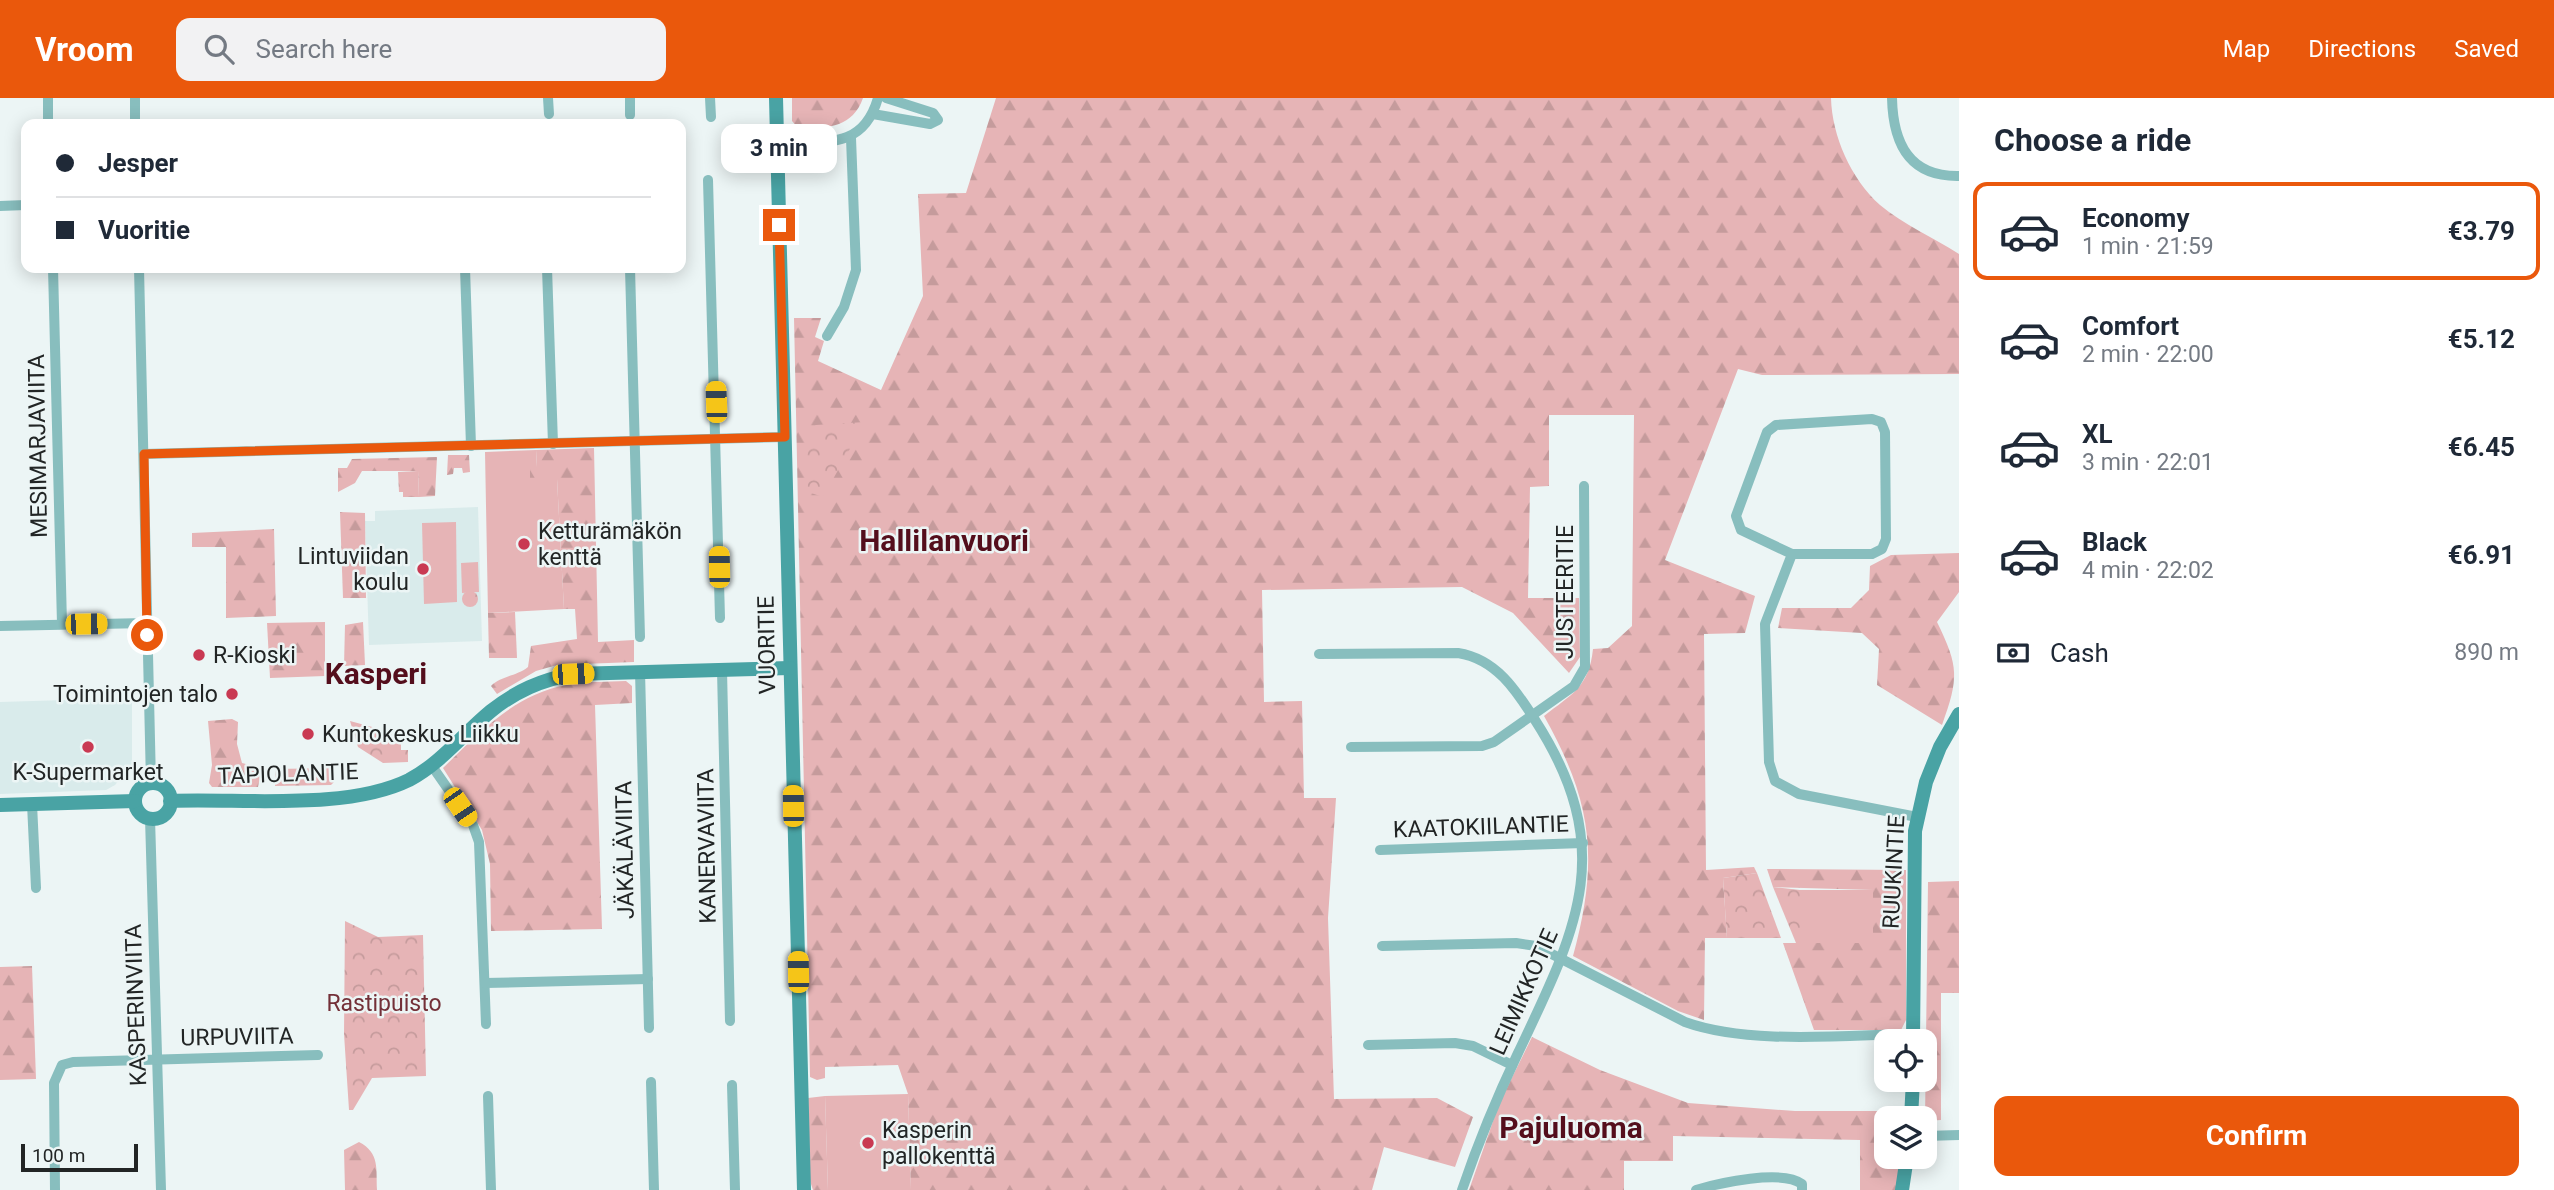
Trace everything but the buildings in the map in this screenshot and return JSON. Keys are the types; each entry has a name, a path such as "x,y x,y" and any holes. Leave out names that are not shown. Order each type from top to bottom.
{"street":[{"path":"48,98 48,119"},
{"path":"135,98 135,119"},
{"path":"548,98 549,114"},
{"path":"630,98 630,115"},
{"path":"710,98 711,117"},
{"name":"VUORITIE","path":"776,98 804,1190"},
{"path":"777,143 851,138 873,114 878,98"},
{"path":"873,114 930,124 938,120 933,113 886,98"},
{"path":"1892,98 1894,129 1910,158 1924,170 1942,176 1959,176"},
{"path":"827,336 844,307 856,270 851,138"},
{"path":"708,180 720,618"},
{"path":"0,205 21,205"},
{"name":"MESIMARJAVIITA","path":"53,273 62,624"},
{"path":"139,273 151,783"},
{"path":"465,273 471,446"},
{"path":"547,273 553,444"},
{"path":"630,273 640,638"},
{"path":"1872,419 1881,422 1885,432 1886,539 1882,550 1872,554 1792,554 1741,530 1736,516 1767,432 1776,425 1833,420 1872,419"},
{"path":"144,454 785,437"},
{"name":"JUSTEERITIE","path":"1351,747 1482,746 1507,736 1574,686 1585,667 1584,486"},
{"path":"1792,554 1765,624 1770,771 1780,786 1799,794 1917,817"},
{"path":"0,626 147,623"},
{"name":"LEIMIKKOTIE","path":"1319,654 1458,653 1475,656 1511,685 1533,716 1564,773 1583,843 1582,878 1575,925 1562,960 1479,1139 1462,1190"},
{"name":"TAPIOLANTIE","path":"170,801 354,796 400,784 432,766 490,712 534,683 573,674 790,668"},
{"name":"KANERVAVIITA","path":"722,670 730,1021"},
{"name":"JÄKÄLÄVIITA","path":"640,671 649,1028"},
{"name":"RUUKINTIE","path":"1913,1029 1912,872 1917,817 1940,747 1959,714"},
{"path":"432,766 472,825 479,842 486,1024"},
{"path":"151,783 164,787 170,801 162,816 150,818 139,813 135,802 140,788 151,783"},
{"path":"0,805 135,802"},
{"path":"32,804 36,888"},
{"name":"KASPERINVIITA","path":"150,818 161,1190"},
{"name":"KAATOKIILANTIE","path":"1380,850 1583,843"},
{"path":"1382,946 1516,943 1536,946 1708,1030 1874,1036"},
{"path":"485,983 648,979"},
{"path":"1368,1045 1455,1043 1473,1046 1512,1065"},
{"name":"URPUVIITA","path":"55,1190 56,1073 62,1065 73,1062 318,1055"},
{"path":"651,1082 654,1190"},
{"path":"732,1086 735,1190"},
{"path":"488,1096 491,1190"},
{"path":"1937,1136 1959,1135"},
{"path":"1902,1190 1905,1169"},
{"path":"1696,1190 1727,1180 1762,1179 1796,1180 1802,1184 1802,1190"}],"shaded area":[{"name":"Lintuviidan koulu","path":"478,507 482,641 369,645 365,521 375,521 375,511"},
{"path":"132,698 132,765 115,785 106,790 0,794 0,702"}],"green space":[{"path":"792,98 863,98 852,116 837,125 798,128 792,121"},
{"path":"996,98 1831,98 1839,142 1860,183 1880,205 1959,254 1959,374 1762,375 1738,369 1665,560 1755,596 1745,633 1704,634 1706,870 1754,867 1757,873 1723,878 1727,938 1705,938 1704,1020 1678,1011 1573,956 1586,890 1587,833 1573,777 1544,716 1578,688 1588,672 1593,649 1608,648 1632,626 1634,415 1549,415 1549,486 1530,487 1528,598 1579,598 1580,657 1569,673 1513,613 1462,587 1262,590 1264,702 1302,701 1304,798 1336,798 1328,918 1334,1099 1437,1098 1473,1117 1455,1167 1384,1147 1372,1190 911,1190 908,1094 898,1065 825,1067 825,1078 817,1080 810,1077 794,318 821,318 815,337 824,341 818,361 881,390 923,296 918,194 966,193"},
{"path":"865,422 823,497 808,492 805,434 816,425"},
{"path":"594,448 598,642 634,640 634,662 557,665 536,671 497,694 491,686 528,667 531,646 577,639 575,609 564,609 557,479 530,480 530,468 537,467 536,450"},
{"name":"Ketturämäkön kenttä","path":"536,450 537,467 557,479 564,609 488,613 485,452"},
{"path":"448,455 469,455 470,472 463,473 462,468 454,468 453,474 447,475"},
{"path":"437,457 435,496 419,497 418,471 362,471 355,483 338,492 338,468 347,468 352,459"},
{"path":"418,471 419,497 403,497 403,492 399,492 398,472"},
{"path":"340,512 365,513 366,598 343,598"},
{"path":"456,522 457,602 424,604 422,523"},
{"path":"274,529 276,616 226,618 226,547 192,547 192,533"},
{"path":"1959,553 1959,592 1937,622 1953,662 1954,673 1954,684 1942,725 1877,685 1879,649 1862,633 1778,628 1782,608 1851,608 1869,590 1870,566 1891,555"},
{"path":"478,562 479,592 462,593 461,563"},
{"path":"470,591 476,593 476,605 470,607 464,605 462,599 464,593"},
{"path":"515,612 517,658 489,658 488,613"},
{"path":"325,622 325,676 270,678 267,623"},
{"path":"363,622 365,665 344,666 345,625"},
{"path":"626,681 632,686 632,703 595,705 602,929 491,931 490,864 482,830 443,768 499,717 530,697 573,684"},
{"path":"232,719 238,722 237,744 242,763 258,767 261,772 258,787 212,787 209,783 212,765 208,721"},
{"path":"350,721 387,731 401,742 401,750 408,750 408,762 383,763 358,747"},
{"path":"332,768 334,782 331,785 275,786 276,769"},
{"path":"1767,869 1906,870 1906,1020 1902,1029 1814,1030 1783,943 1873,943 1873,890 1773,887"},
{"path":"1757,873 1781,938 1727,938 1723,878"},
{"path":"1959,881 1959,993 1941,993 1941,1120 1937,1120 1937,1106 1925,1106 1925,1092 1937,1092 1937,1029 1926,1029 1928,882"},
{"path":"1773,887 1800,890 1800,943 1796,943"},
{"path":"1800,890 1873,890 1873,943 1800,943"},
{"name":"Rastipuisto","path":"345,921 378,937 423,935 426,1076 372,1078 353,1110 349,1110 344,1034"},
{"path":"32,966 36,1079 0,1080 0,967"},
{"path":"1532,1037 1600,1070 1688,1103 1795,1111 1874,1111 1874,1169 1900,1169 1896,1190 1860,1190 1860,1140 1673,1136 1673,1161 1624,1161 1624,1190 1469,1190 1499,1104"},
{"name":"Kasperin pallokenttä","path":"908,1094 911,1190 828,1190 825,1096"},
{"path":"825,1096 828,1190 813,1190 810,1181 808,1098"},
{"path":"359,1142 374,1156 377,1190 345,1190 344,1150"}],"place":[{"name":"Ketturämäkön kenttä","path":"524,544"},
{"name":"Lintuviidan koulu","path":"423,569"},
{"name":"R-Kioski","path":"199,655"},
{"name":"Toimintojen talo","path":"232,694"},
{"name":"Kuntokeskus Liikku","path":"308,734"},
{"name":"K-Supermarket","path":"88,747"},
{"name":"Kasperin pallokenttä","path":"868,1143"}],"district":[{"name":"Hallilanvuori","path":"944,540"},
{"name":"Kasperi","path":"376,673"},
{"name":"Pajuluoma","path":"1571,1127"}],"route":[{"path":"147,635 144,454 785,437 779,225"}]}
